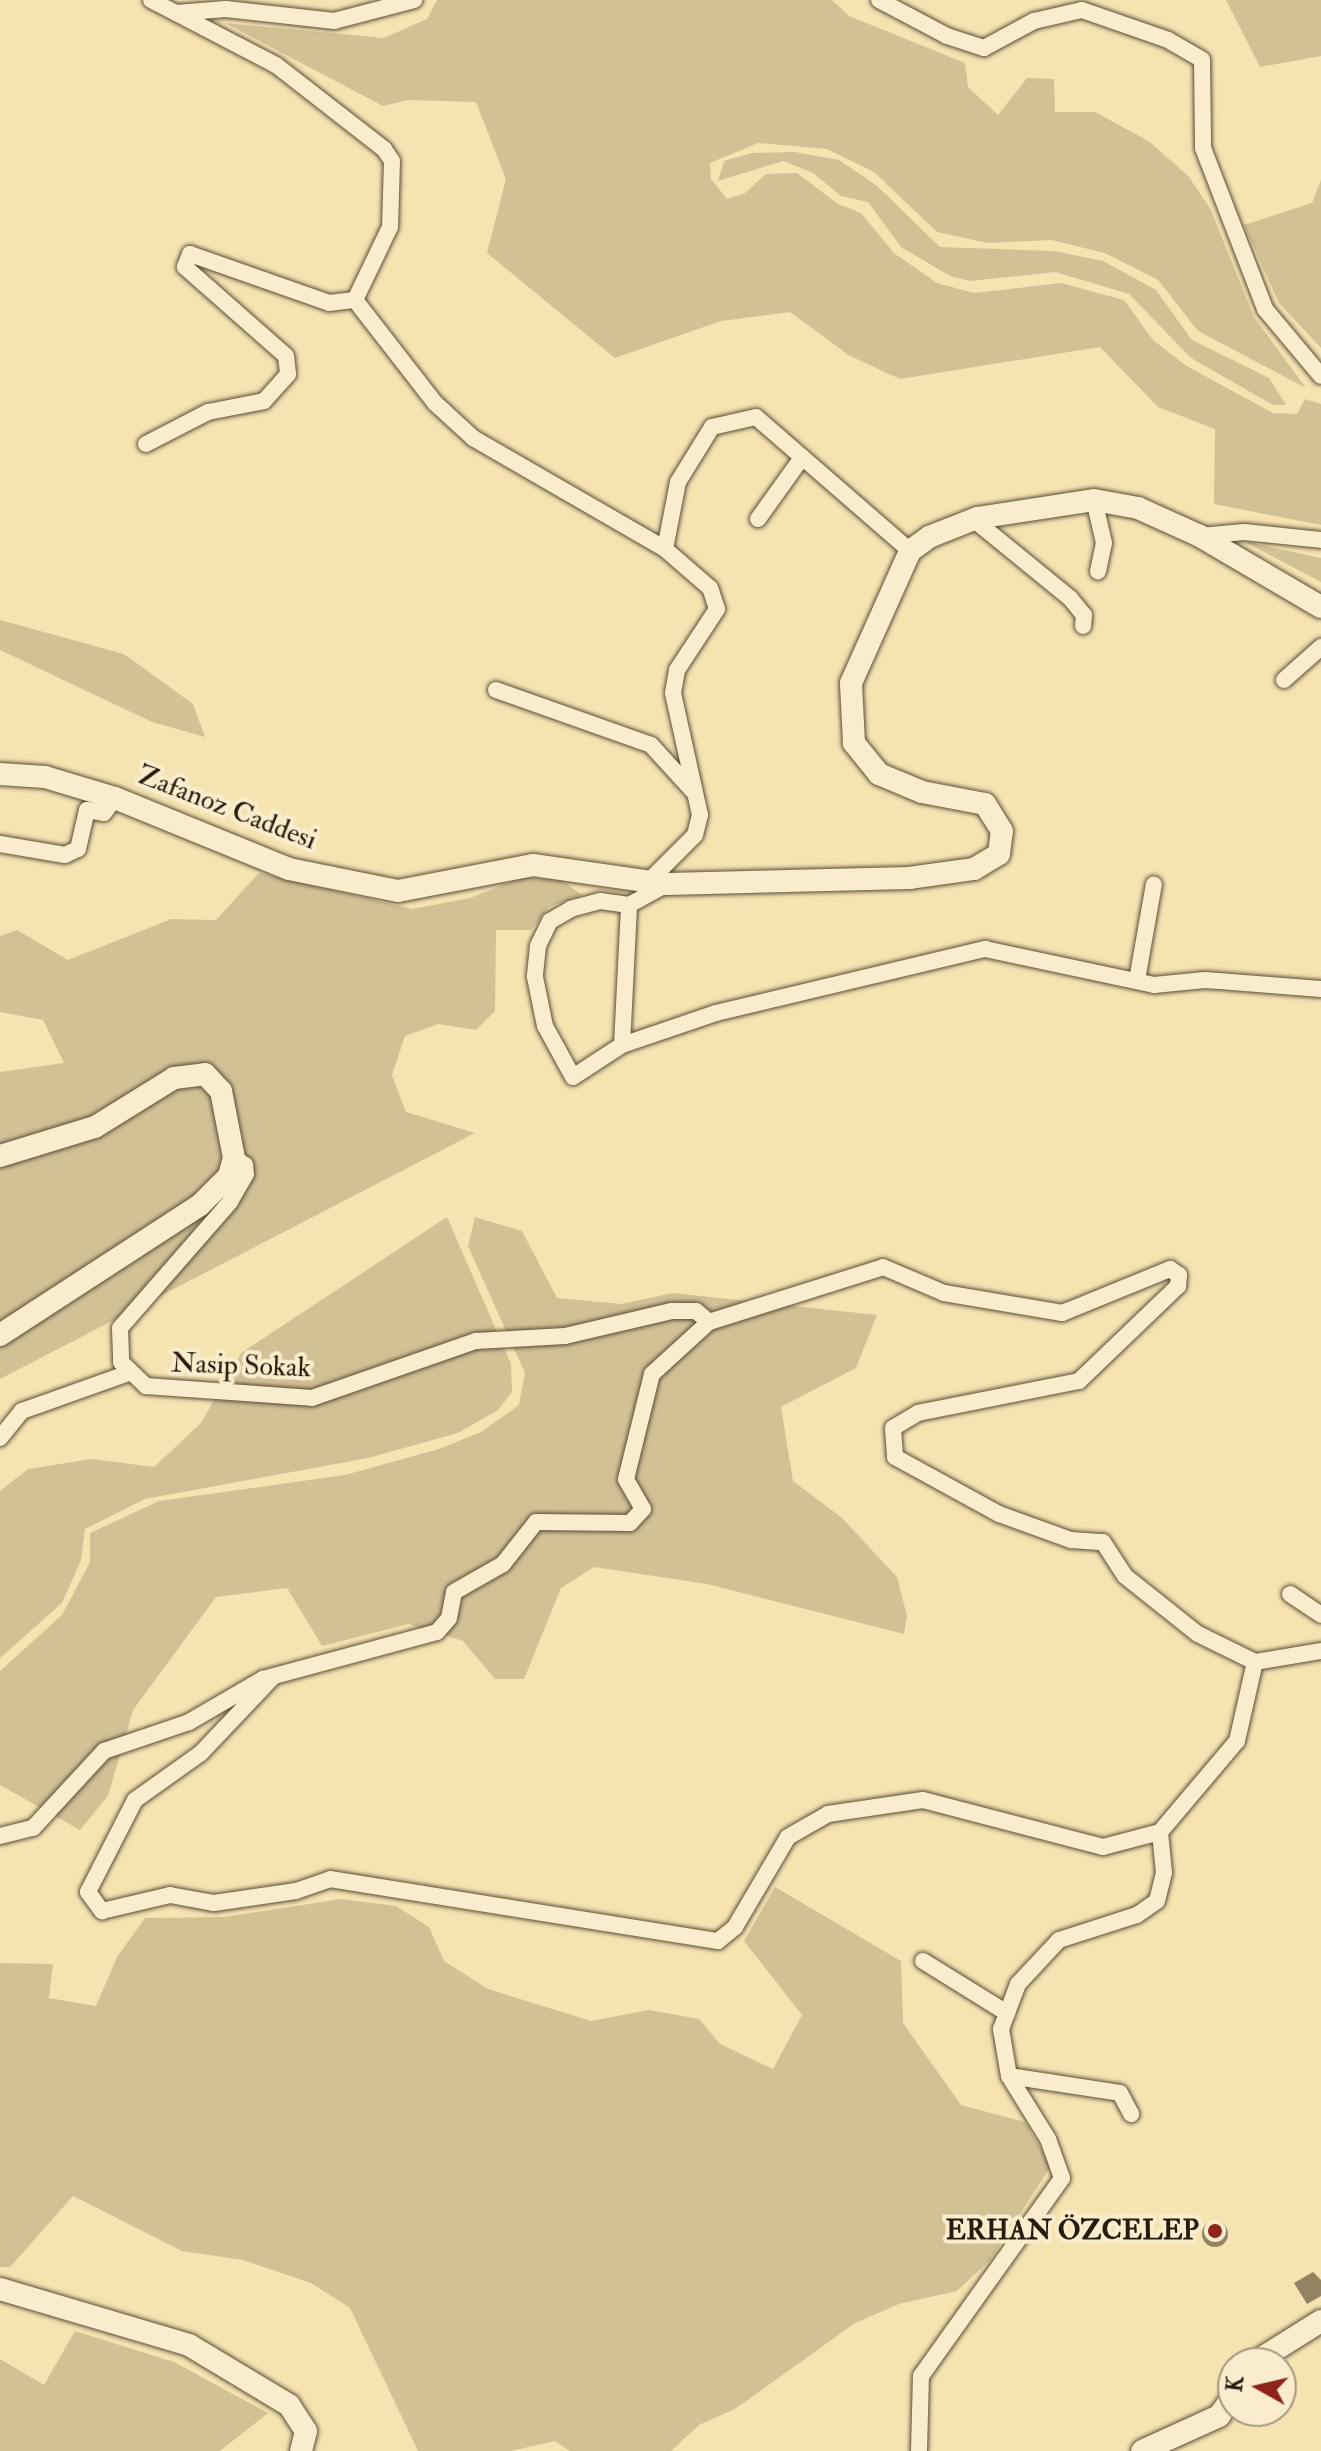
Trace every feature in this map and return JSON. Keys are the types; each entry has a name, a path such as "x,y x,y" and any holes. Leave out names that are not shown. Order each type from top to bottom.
{"street":[{"path":"151,0 276,65 392,161 390,227 355,300"},
{"path":"175,13 226,9 334,21 414,0"},
{"path":"879,0 984,48 1034,21 1082,10 1168,40 1202,60 1203,148 1265,309 1321,376"},
{"path":"146,444 208,412 264,401 288,374 286,356 185,267 190,254 329,303 355,300"},
{"path":"355,300 435,403 473,438 665,549 710,588 717,609 677,670 673,693 700,815 695,835 657,883 629,905 600,901 571,909 550,921 538,946 535,977 545,1026 573,1077 622,1045 716,1013 985,949 1137,980 1321,989"},
{"path":"665,549 678,482 712,427 756,417 787,438 801,459 910,551 973,519 1094,500 1138,508 1200,536 1321,607"},
{"path":"758,519 801,459"},
{"path":"1094,500 1104,543 1098,571"},
{"path":"973,519 1070,598 1084,615 1083,626"},
{"path":"1200,536 1244,532 1321,540"},
{"name":"Zafanoz Caddesi","path":"0,774 45,777 115,798 289,869 398,891 533,865 657,883 909,878 974,869 999,854 1002,831 985,804 922,792 879,774 854,743 851,683 910,551"},
{"path":"1284,680 1321,647"},
{"path":"496,690 651,745 694,792"},
{"path":"0,844 65,855 78,849 87,810 104,813 115,798"},
{"path":"1137,980 1154,884"},
{"path":"622,1045 629,905"},
{"path":"0,1156 95,1127 174,1078 205,1074 221,1091 234,1158 246,1174 230,1202 120,1328 117,1348 129,1373"},
{"path":"0,1335 200,1205 229,1176 234,1158"},
{"path":"0,1836 33,1828 104,1751 189,1722 273,1677 437,1632 449,1618 454,1592 503,1564 536,1522 630,1523 643,1509 626,1479 652,1374 709,1322 883,1267 944,1293 1062,1313 1170,1269 1179,1275 1178,1286 1079,1381 918,1413 893,1428 891,1441 895,1457 940,1487 1071,1540 1103,1542 1125,1576 1185,1624 1255,1662 1321,1651"},
{"name":"Nasip Sokak","path":"0,1438 22,1411 129,1373 158,1389 312,1398 476,1341 542,1336 672,1311 696,1311 709,1322"},
{"path":"1290,1594 1321,1615"},
{"path":"273,1677 201,1753 135,1800 88,1892 102,1911 170,1895 214,1903 283,1893 330,1879 718,1941 735,1927 788,1837 828,1814 923,1800 1103,1847 1160,1832 1237,1741 1255,1662"},
{"path":"919,2451 921,2376 1062,2178 1048,2139 1009,2076 1001,2029 1018,1984 1059,1940 1137,1915 1157,1901 1164,1873 1160,1832"},
{"path":"923,1961 1007,2013"},
{"path":"1009,2076 1120,2093 1131,2114"},
{"path":"0,2289 189,2345 289,2405 306,2431 301,2451"},
{"path":"1280,2347 1321,2321"},
{"path":"1142,2451 1217,2417"}],"shaded area":[{"path":"437,0 832,0 849,16 965,63 968,87 998,115 1027,78 1054,79 1055,112 1095,112 1150,142 1189,177 1210,208 1254,317 1306,388 1198,331 1158,280 1105,253 1051,240 987,243 937,232 874,172 827,149 758,143 710,163 711,179 727,199 745,193 766,174 797,173 838,204 861,213 894,253 937,283 974,293 1061,283 1124,300 1153,340 1185,365 1273,413 1297,414 1305,399 1321,404 1321,525 1214,504 1215,429 1158,407 1100,347 900,379 850,356 790,312 721,321 615,358 487,253 506,179 476,102 408,100 383,106 225,23 384,38 427,19"},
{"path":"1226,0 1321,0 1321,56 1260,67"},
{"path":"795,152 839,160 876,185 940,247 1054,251 1103,261 1156,290 1192,340 1269,378 1286,405 1273,405 1191,358 1129,294 1055,272 970,281 950,276 901,247 868,202 841,196 813,173 783,161 718,181 724,161 752,153"},
{"path":"1321,180 1321,348 1279,303 1244,225 1312,203"},
{"path":"1243,541 1321,558 1321,582"},
{"path":"0,620 124,654 193,704 205,737 152,722 0,650"},
{"path":"259,873 412,909 470,898 521,878 560,879 582,895 549,907 531,930 496,930 495,1011 476,1030 438,1024 405,1036 392,1075 406,1112 475,1133 0,1379 0,1072 64,1063 43,1020 0,1012 0,936 17,930 68,960 171,919 216,920"},
{"path":"447,1217 511,1364 512,1392 498,1410 458,1433 368,1458 145,1499 85,1529 81,1560 62,1603 0,1658 0,1491 28,1469 92,1459 154,1467 201,1423 241,1353"},
{"path":"475,1217 522,1231 557,1298 621,1304 673,1293 877,1315 856,1368 781,1407 793,1481 842,1518 897,1577 907,1616 904,1634 707,1584 594,1567 561,1588 524,1679 495,1679 463,1641 409,1624 322,1646 287,1588 216,1597 133,1710 108,1796 80,1830 0,1785 0,1671 62,1615 90,1562 90,1533 159,1501 345,1475 439,1449 481,1432 519,1405 525,1373 468,1246"},
{"path":"775,1887 901,1961 903,2023 961,2105 1025,2122 1051,2166 990,2260 957,2291 899,2304 855,2323 735,2409 699,2425 671,2451 570,2451 555,2441 511,2451 418,2451 350,2308 311,2283 243,2260 182,2251 73,2196 10,2267 0,2267 0,1963 53,1964 49,1998 96,2006 117,1957 145,1918 224,1917 341,1899 396,1906 429,1927 444,1961 488,1989 591,2021 649,2010 699,2019 720,2044 773,2069 802,2015 744,1941"},
{"path":"75,2331 174,2362 268,2413 220,2451 0,2451 0,2359 44,2385"}],"building":[{"name":"ERHAN ÖZCELEP","path":"1215,2221 1224,2225 1228,2234 1224,2243 1215,2247 1206,2243 1202,2234 1206,2225"},
{"path":"1313,2272 1321,2280 1321,2296 1307,2304 1294,2283"}],"place":[{"name":"ERHAN ÖZCELEP","path":"1215,2231"}]}
